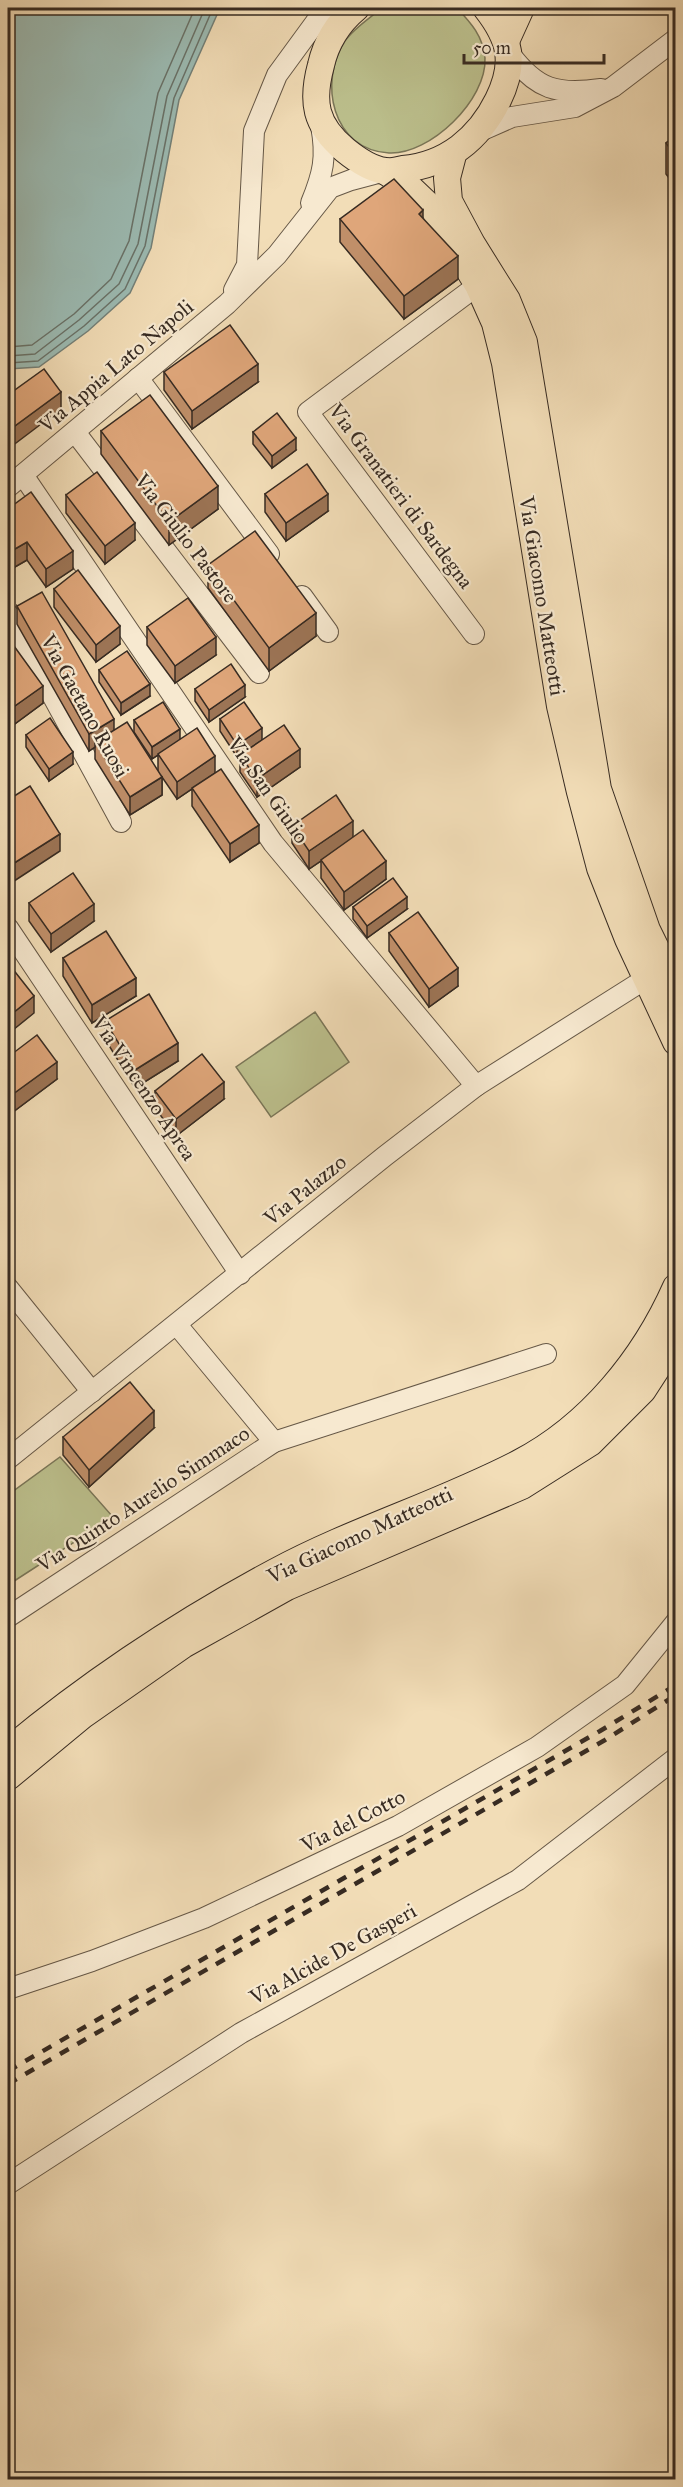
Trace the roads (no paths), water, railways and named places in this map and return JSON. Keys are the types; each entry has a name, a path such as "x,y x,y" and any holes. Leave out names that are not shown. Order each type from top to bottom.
{"main road":[{"path":"321,126 314,90 326,45 356,8"},
{"path":"486,8 508,48"},
{"path":"385,171 420,168 453,155 478,132 497,102 507,79 508,48 521,8"},
{"name":"Via Giacomo Matteotti","path":"321,126 359,161 385,171 411,189 432,209 478,285 495,323 505,363 560,706 600,868 675,989"},
{"name":"Via Giacomo Matteotti","path":"453,155 447,178 449,201 507,300 524,342 598,789 647,930 661,963 675,1042"},
{"name":"Via Giacomo Matteotti","path":"8,1751 66,1702 173,1630 277,1571 520,1463 580,1422 626,1372 663,1316 675,1287"},
{"name":"Via Giacomo Matteotti","path":"8,1777 83,1715 183,1646 287,1587 412,1531 522,1486 590,1443 643,1390 675,1339"}],"street":[{"name":"Via Appia Lato Napoli","path":"226,304 247,265 254,131 277,75 326,8"},
{"path":"478,132 512,117 575,107 613,87 675,39"},
{"path":"508,48 524,73 545,88 577,92 613,87"},
{"name":"Via Appia Lato Napoli","path":"302,222 319,184 326,153 321,126"},
{"name":"Via Appia Lato Napoli","path":"15,481 226,304 277,255 330,188 385,171"},
{"name":"Via Granatieri di Sardegna","path":"474,634 308,412 478,285"},
{"path":"138,378 279,566"},
{"name":"Via Giulio Pastore","path":"75,432 259,673"},
{"name":"Via San Giulio","path":"15,481 273,843 476,1086"},
{"path":"293,585 328,632"},
{"name":"Via Gaetano Ruosi","path":"8,614 121,822"},
{"name":"Via Vincenzo Aprea","path":"8,928 240,1274"},
{"name":"Via Palazzo","path":"10,1453 92,1392 385,1156 476,1086 661,963"},
{"path":"8,1288 92,1392"},
{"name":"Via Quinto Aurelio Simmaco","path":"177,1325 274,1442"},
{"name":"Via Quinto Aurelio Simmaco","path":"8,1617 274,1442 546,1354"},
{"name":"Via del Cotto","path":"8,1989 92,1961 204,1918 398,1826 537,1747 625,1685 675,1622"},
{"name":"Via Alcide De Gasperi","path":"8,2184 241,2033 518,1880 675,1758"}],"water":[{"path":"8,8 220,8 179,100 151,248 130,293 88,331 39,367 8,369"}],"railway":[{"path":"8,2071 600,1731 676,1685"},
{"path":"8,2084 605,1740 676,1695"}]}
